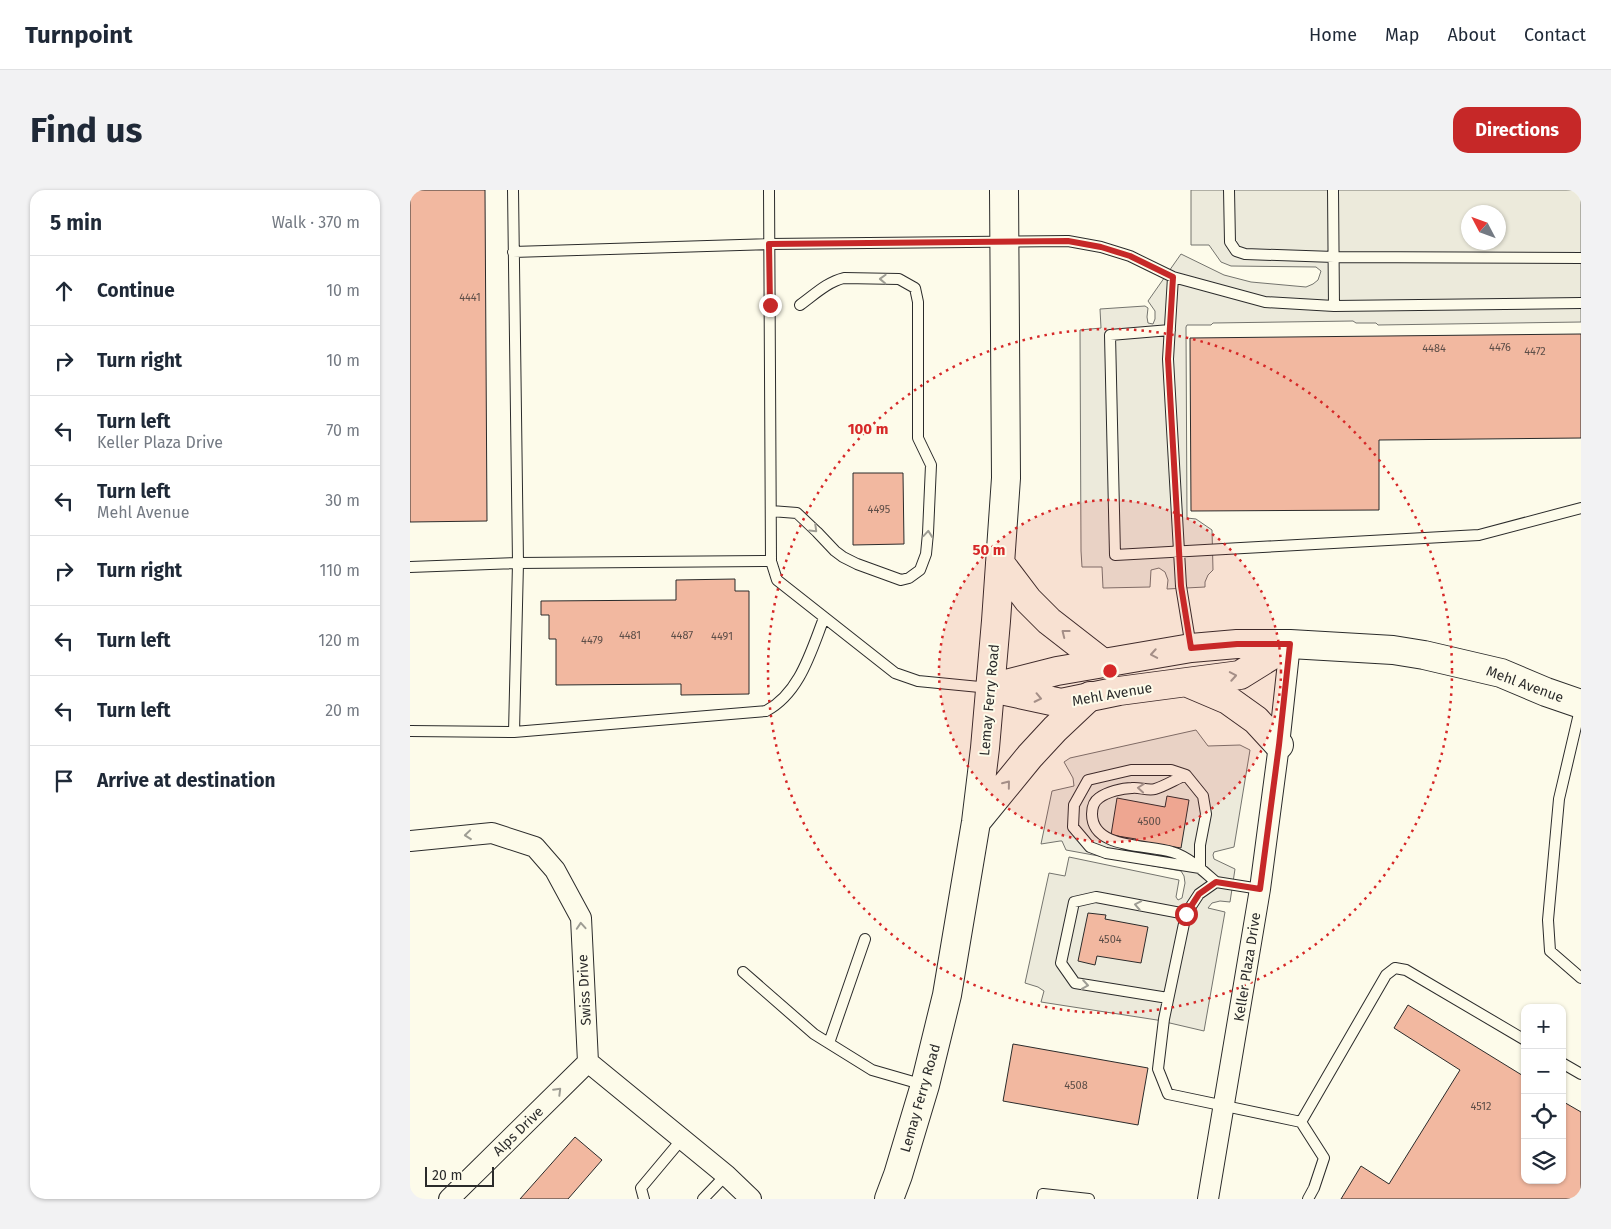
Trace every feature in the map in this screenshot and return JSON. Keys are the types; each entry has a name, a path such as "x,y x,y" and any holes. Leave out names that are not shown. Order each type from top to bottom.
{"main road":[{"name":"Lemay Ferry Road","path":"889,1199 925,1085 947,996 976,822 990,688 1006,478 1004,190"},
{"path":"1000,563 1028,600 1049,621 1103,663"},
{"name":"Mehl Avenue","path":"990,688 1056,671 1191,648 1237,644 1290,644 1393,650 1424,655 1502,673 1546,692 1581,704"},
{"name":"Mehl Avenue","path":"990,688 1061,703 1090,696 1240,675 1290,644"},
{"path":"1187,682 1228,700 1256,720 1279,745"},
{"path":"976,822 1030,756 1090,696"}],"street":[{"name":"Keller Plaza Drive","path":"1208,1199 1260,889 1290,644"},
{"name":"Swiss Drive","path":"410,841 492,833 536,847 555,870 581,918 588,1062"},
{"path":"588,1062 726,1175 752,1199"},
{"name":"Alps Drive","path":"449,1199 588,1062"}],"lane":[{"path":"513,190 518,563 514,732"},
{"path":"769,190 771,561 777,580 895,673 918,680 990,688"},
{"path":"1228,190 1230,242 1236,250 1245,254 1334,257 1581,258"},
{"path":"1333,190 1334,306"},
{"path":"513,252 769,244 1068,241 1101,247 1130,256 1173,277 1265,302 1334,306 1581,303"},
{"path":"1173,277 1168,359 1181,586 1191,648"},
{"path":"771,511 797,513 843,558 901,580 909,578 920,570 926,554 931,465 918,438 918,302 915,288 899,279 844,278 828,284 800,305"},
{"path":"1170,330 1110,335 1115,555 1479,536 1581,508"},
{"path":"410,567 518,563 771,561"},
{"path":"410,731 514,732 766,711 783,698 804,669 824,618"},
{"path":"1581,704 1559,799 1548,920 1550,951 1581,978"},
{"path":"1131,770 1171,770 1186,775 1203,796 1206,814 1200,845 1200,868 1106,853 1090,846 1074,827 1074,805 1088,780 1131,770"},
{"path":"1186,775 1153,789 1131,788 1111,792 1098,798 1092,807 1092,818 1096,827 1104,836 1114,841 1172,852 1200,868 1216,882 1260,889"},
{"path":"1216,882 1199,894 1186,914 1168,998 1158,1069 1168,1094 1301,1122 1324,1158 1314,1188 1308,1199"},
{"path":"1168,998 1075,983 1061,963 1074,902 1096,897 1186,914"},
{"path":"829,1043 865,938"},
{"path":"1301,1122 1386,975 1395,968 1406,970 1521,1038"},
{"path":"743,972 814,1034 872,1070 925,1085"},
{"path":"1566,1065 1581,1074"},
{"path":"644,1199 641,1188 682,1139"},
{"path":"703,1199 726,1175"},
{"path":"1043,1196 1089,1199"}],"shaded area":[{"path":"1191,190 1581,190 1581,322 1378,325 1376,323 1356,323 1353,321 1187,325 1187,518 1196,519 1212,530 1213,570 1208,575 1205,587 1167,589 1168,580 1165,572 1159,568 1151,570 1150,587 1103,588 1102,567 1082,567 1080,330 1101,328 1100,309 1145,306 1148,308 1148,323 1153,324 1155,311 1148,301 1181,254 1224,275 1251,282 1306,287 1318,280 1321,271 1316,267 1231,266 1221,262 1209,245 1191,245"},
{"path":"1196,730 1208,746 1240,745 1250,750 1234,847 1214,852 1213,855 1214,859 1235,869 1230,902 1220,901 1212,903 1208,908 1225,912 1204,1031 1157,1020 1041,1002 1044,991 1025,983 1049,873 1065,876 1069,857 1179,880 1176,897 1178,900 1182,898 1185,883 1181,871 1066,850 1062,841 1041,844 1052,791 1074,786 1073,778 1064,762 1070,758"}],"building":[{"path":"410,190 485,190 487,521 410,522"},
{"path":"1581,334 1581,438 1379,440 1379,510 1191,511 1190,338"},
{"path":"853,473 903,473 904,544 853,545"},
{"path":"735,579 735,591 749,591 749,694 681,695 681,684 556,685 556,639 549,639 549,615 541,615 541,601 676,600 676,580"},
{"path":"1167,796 1189,800 1181,848 1150,843 1135,844 1136,839 1111,835 1117,798 1165,807"},
{"path":"1088,913 1106,915 1105,919 1148,927 1141,963 1097,956 1095,965 1078,961"},
{"path":"1408,1005 1521,1075 1521,1184 1566,1184 1566,1103 1581,1112 1581,1199 1341,1199 1361,1166 1389,1184 1460,1070 1394,1028"},
{"path":"1013,1044 1148,1068 1138,1125 1003,1101"},
{"path":"575,1137 602,1160 568,1199 520,1199"}],"route":[{"path":"770,305 769,244 1068,241 1101,247 1130,256 1173,277 1168,359 1181,586 1191,648 1237,644 1290,644 1260,889 1216,882 1199,894 1186,914"}]}
